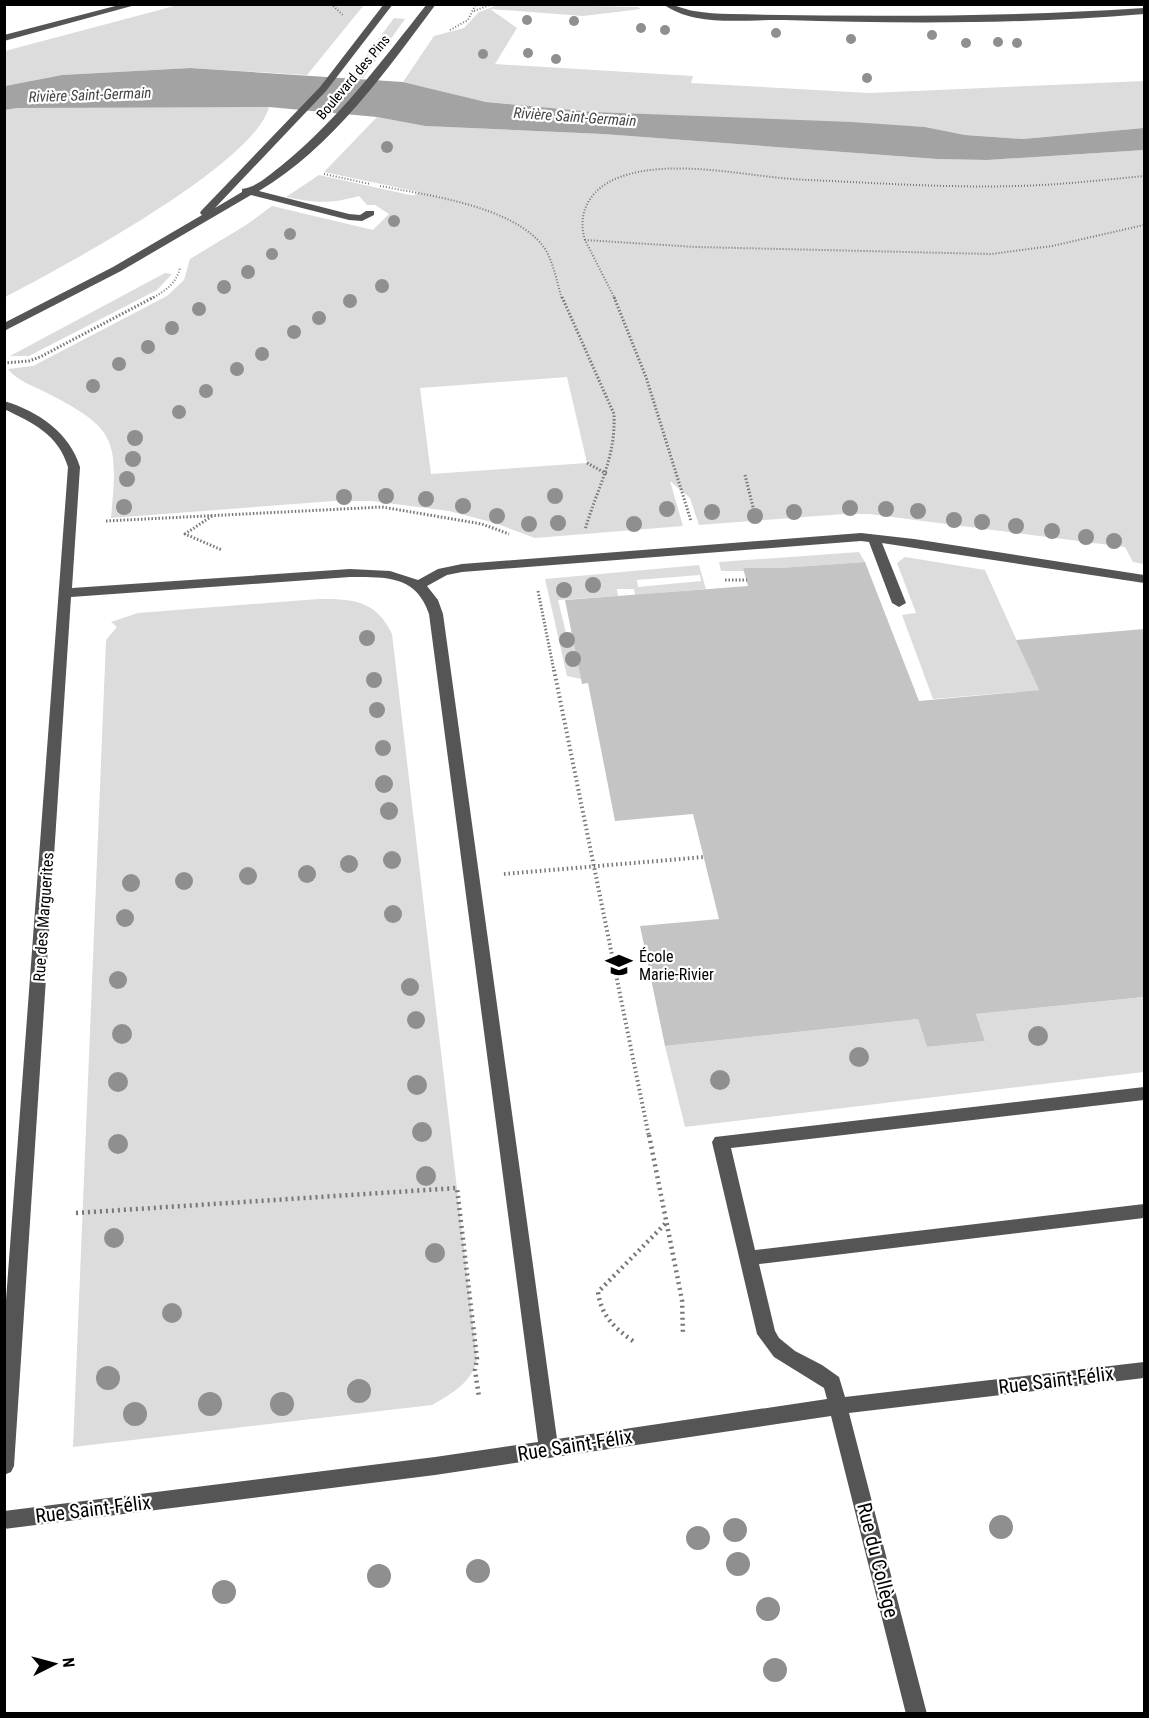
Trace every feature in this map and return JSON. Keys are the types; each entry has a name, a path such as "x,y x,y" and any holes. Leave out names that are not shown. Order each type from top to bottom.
{"street":[{"path":"4,38 135,4"},
{"name":"Boulevard des Pins","path":"199,220 228,186 294,121 334,76 389,4"},
{"name":"Boulevard des Pins","path":"4,328 117,269 267,182 304,153 334,124 373,80 432,4"},
{"path":"668,5 699,14 869,21 983,20 1144,11"},
{"path":"980,10 983,20"},
{"path":"228,186 350,217 362,218 370,213"},
{"name":"Rue des Marguerites","path":"4,404 56,433 66,442 72,453 74,486 4,1466"},
{"path":"420,584 443,572 462,568 846,538 874,538 1144,579"},
{"path":"874,538 899,603"},
{"path":"65,593 350,573 377,573 403,578 420,584 429,593 436,614 549,1449"},
{"name":"Rue du Collège","path":"917,1713 832,1383 824,1375 790,1360 772,1346 766,1334 721,1142 1144,1093"},
{"path":"748,1258 1144,1211"},
{"name":"Rue Saint-Félix","path":"4,1520 435,1466 838,1406 1144,1370"}],"path":[{"path":"447,30 463,24 473,12 476,4"},
{"path":"473,12 492,4"},
{"path":"619,4 636,5"},
{"path":"694,530 629,330 600,265 581,230 581,214 591,194 619,177 680,170 843,181 1004,186 1144,176"},
{"path":"319,175 325,174 414,193 483,211 503,218 541,241 552,265 566,309 614,414 616,430 612,460 587,522 585,538"},
{"path":"585,240 707,248 990,254 1052,246 1144,225"},
{"path":"4,363 29,361 40,357 166,291 178,276 180,263"},
{"path":"587,463 607,474"},
{"path":"745,475 758,525"},
{"path":"105,521 382,507 482,524 519,538"},
{"path":"213,515 184,534 229,553 217,554"},
{"path":"538,590 667,1222 682,1300 683,1335"},
{"path":"472,876 704,857"},
{"path":"76,1213 457,1188 477,1359 475,1370 479,1397"},
{"path":"633,1341 614,1328 598,1306 598,1292 667,1222"}],"shaded area":[{"path":"501,4 638,7 641,9 583,16 490,9 517,28 495,64 693,76 691,83 869,93 1144,81 1144,128 1023,139 965,135 925,127 594,112 486,102 403,82 434,36 464,28 479,12"},
{"path":"178,5 364,5 307,75 190,68 62,75 5,86 5,51"},
{"path":"394,18 405,19 363,78 351,76"},
{"path":"127,106 269,107 256,130 229,157 194,185 109,240 5,297 5,110"},
{"path":"377,117 425,126 603,134 937,159 987,160 1144,150 1144,564 1133,562 1125,547 869,514 699,525 690,498 670,481 683,526 535,538 495,523 449,511 372,501 334,501 111,518 113,454 100,428 88,417 21,380 8,369 33,366 167,296 184,280 190,259 246,225 272,206 373,230 389,214 375,205 367,205 359,196 323,202 286,197 319,175 410,195 419,192 324,172","holes":["567,377 587,463 431,474 420,388"]},
{"path":"165,273 172,274 157,290 29,356 10,356"},
{"path":"859,552 865,562 721,571 719,562"},
{"path":"905,557 985,570 1039,690 933,699 902,615 916,613 897,563"},
{"path":"699,565 706,589 635,595 634,589 617,589 618,596 558,600 566,633 573,632 581,679 567,676 545,579","holes":["700,575 701,581 638,587 637,580"]},
{"path":"319,599 353,601 371,608 379,614 392,634 477,1359 475,1367 466,1381 432,1405 73,1447 106,640 117,627 111,622 138,613"},
{"path":"1144,997 1144,1072 685,1127 665,1046 918,1019 927,1047 985,1041 976,1014"}],"water":[{"name":"Rivière Saint-Germain","path":"190,68 403,82 486,102 594,112 851,122 925,127 965,135 1023,139 1144,128 1144,150 987,160 937,159 603,134 425,126 377,117 269,107 17,108 5,110 5,86 62,75"}],"building":[{"path":"865,562 919,701 1039,690 1016,640 1144,629 1144,997 976,1014 985,1041 927,1047 918,1019 665,1046 640,926 719,919 693,814 615,821 588,683 582,684 565,600 748,586 743,568 780,568"}],"place":[{"name":"École Marie-Rivier","path":"619,965"}]}
